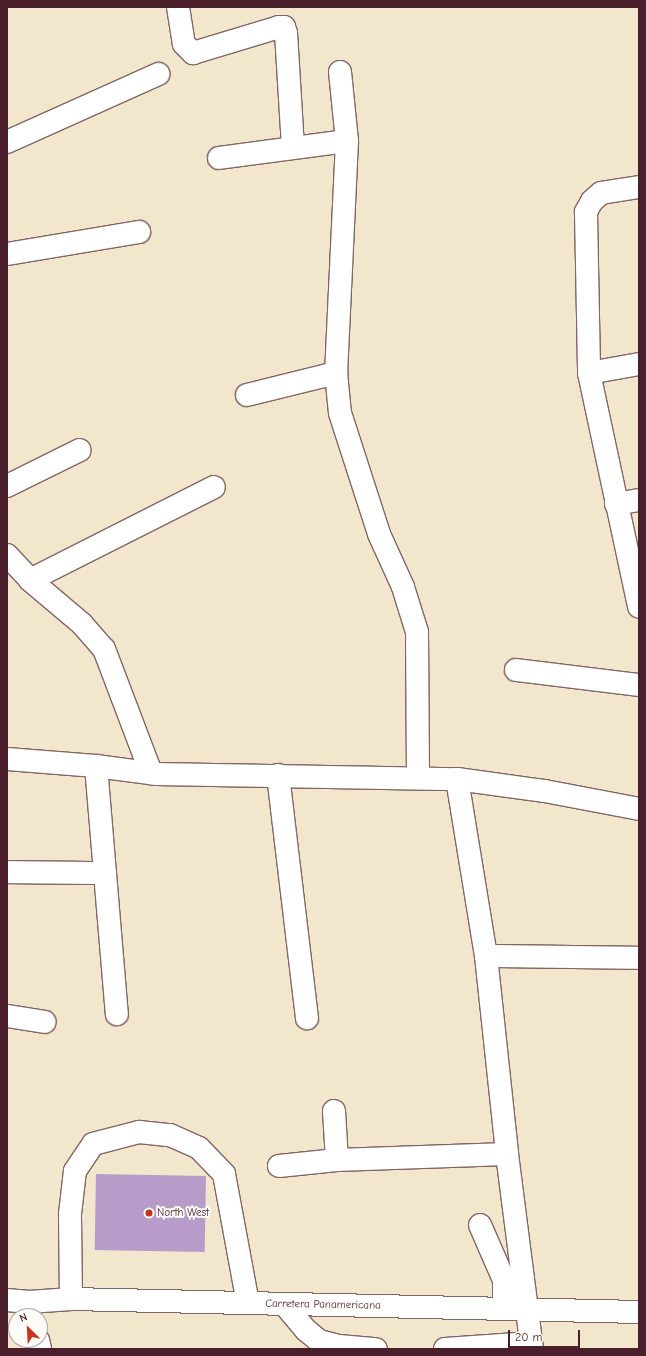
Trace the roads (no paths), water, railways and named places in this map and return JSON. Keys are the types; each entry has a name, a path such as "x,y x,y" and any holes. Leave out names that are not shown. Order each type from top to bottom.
{"street":[{"path":"178,7 184,44 193,53 279,27 284,27 286,33 294,148"},
{"path":"340,72 347,141 336,373 340,413 378,534 403,587 417,632 418,777"},
{"path":"7,142 158,74"},
{"path":"219,158 347,141"},
{"path":"639,187 601,193 592,201 586,212 589,373 639,607"},
{"path":"7,254 139,232"},
{"path":"589,373 639,364"},
{"path":"247,395 336,373"},
{"path":"7,486 80,450"},
{"path":"30,580 214,488"},
{"path":"616,504 639,500"},
{"path":"7,555 30,580 82,624 104,649 151,773"},
{"path":"516,670 639,685"},
{"path":"7,759 96,766 151,773 418,777 457,779 545,791 639,809"},
{"path":"96,766 117,1014"},
{"path":"278,775 307,1018"},
{"path":"445,1349 531,1346 507,1154 486,956 457,779"},
{"path":"7,872 105,873"},
{"path":"486,956 639,958"},
{"path":"7,1016 45,1022"},
{"path":"334,1111 337,1160"},
{"path":"71,1298 70,1214 75,1171 93,1144 139,1132 170,1135 199,1148 224,1174 248,1303"},
{"path":"279,1166 337,1160 507,1154"},
{"path":"480,1225 504,1280 504,1310"},
{"name":"Carretera Panamericana","path":"35,1308 71,1298 504,1310 639,1312"},
{"name":"Carretera Panamericana","path":"7,1300 28,1308"},
{"path":"284,1304 306,1330 319,1341 363,1349"}],"place":[{"name":"North West","path":"149,1213"}]}
